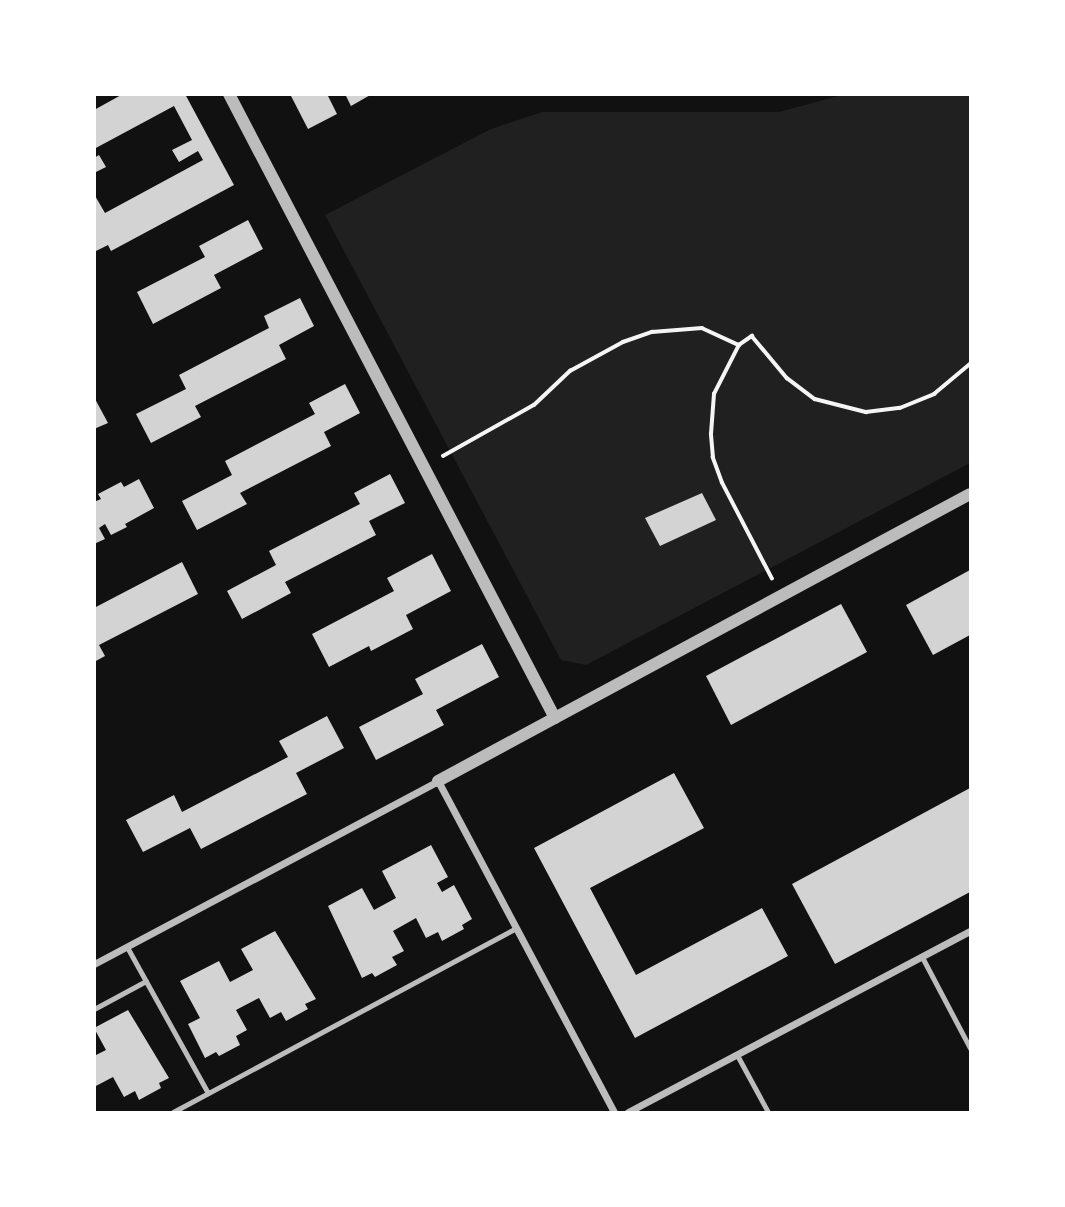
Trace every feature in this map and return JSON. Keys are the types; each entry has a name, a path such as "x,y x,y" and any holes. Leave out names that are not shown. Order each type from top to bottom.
{"street":[{"path":"229,95 555,718"},
{"path":"94,964 971,495"},
{"path":"438,781 614,1112"},
{"path":"628,1112 971,932"}],"lane":[{"path":"173,1112 516,928"},
{"path":"127,947 208,1093"},
{"path":"922,957 971,1048"},
{"path":"94,1009 146,981"},
{"path":"737,1055 768,1112"}],"path":[{"path":"443,456 534,405 570,371 622,342 652,332 702,328 739,345"},
{"path":"772,579 722,483 713,458 711,434 714,394 739,345 752,336 787,378 815,399 866,412 900,408 934,394 971,364"}],"shaded area":[{"path":"842,95 970,95 970,463 586,665 561,660 325,215 491,129 542,112 779,112"}],"building":[{"path":"123,94 185,94 234,185 111,251 108,245 94,252 94,194 105,213 203,160 198,151 179,162 172,150 192,140 174,106 94,149 94,110"},
{"path":"290,94 327,94 337,114 308,129"},
{"path":"345,94 372,94 351,106"},
{"path":"99,155 106,167 94,173 94,158"},
{"path":"248,220 263,249 214,275 221,288 153,324 137,292 205,257 199,246"},
{"path":"300,298 314,326 279,345 286,359 195,406 201,417 151,443 136,414 186,389 179,375 269,328 264,316"},
{"path":"345,384 360,413 324,432 331,446 240,493 247,504 197,530 182,501 232,475 225,461 315,414 309,403"},
{"path":"94,397 108,423 94,429"},
{"path":"390,474 405,503 369,521 376,535 285,582 291,593 242,619 227,591 276,565 269,551 360,504 354,493"},
{"path":"139,479 154,508 111,535 105,524 99,528 105,539 94,544 94,502 101,499 98,494 121,482 124,487"},
{"path":"702,493 716,520 660,546 645,518"},
{"path":"432,554 451,591 406,615 413,629 371,651 369,646 329,667 312,634 394,591 387,578"},
{"path":"182,562 198,594 99,645 105,656 94,662 94,608"},
{"path":"970,570 970,635 933,655 906,605"},
{"path":"841,604 867,652 731,725 706,676"},
{"path":"482,644 499,677 436,710 444,725 376,760 359,727 423,694 415,679"},
{"path":"327,716 344,748 296,773 307,794 201,849 190,828 143,852 126,820 174,795 182,812 288,757 279,741"},
{"path":"674,773 704,828 590,888 636,975 762,908 788,956 635,1038 534,848"},
{"path":"970,788 970,892 835,964 792,884"},
{"path":"431,845 448,877 437,883 442,892 454,885 472,919 462,925 464,929 442,941 438,932 426,938 416,918 393,931 404,951 392,957 397,965 375,977 372,973 362,978 328,906 362,888 374,910 396,898 382,871"},
{"path":"275,931 316,999 305,1004 308,1009 286,1021 281,1012 270,1018 259,998 236,1010 247,1030 236,1036 240,1045 219,1056 216,1052 205,1058 188,1024 200,1018 180,981 219,961 230,982 253,970 241,949"},
{"path":"128,1010 169,1078 159,1083 161,1088 139,1100 135,1091 124,1097 113,1077 94,1087 94,1056 106,1050 94,1028"}]}
